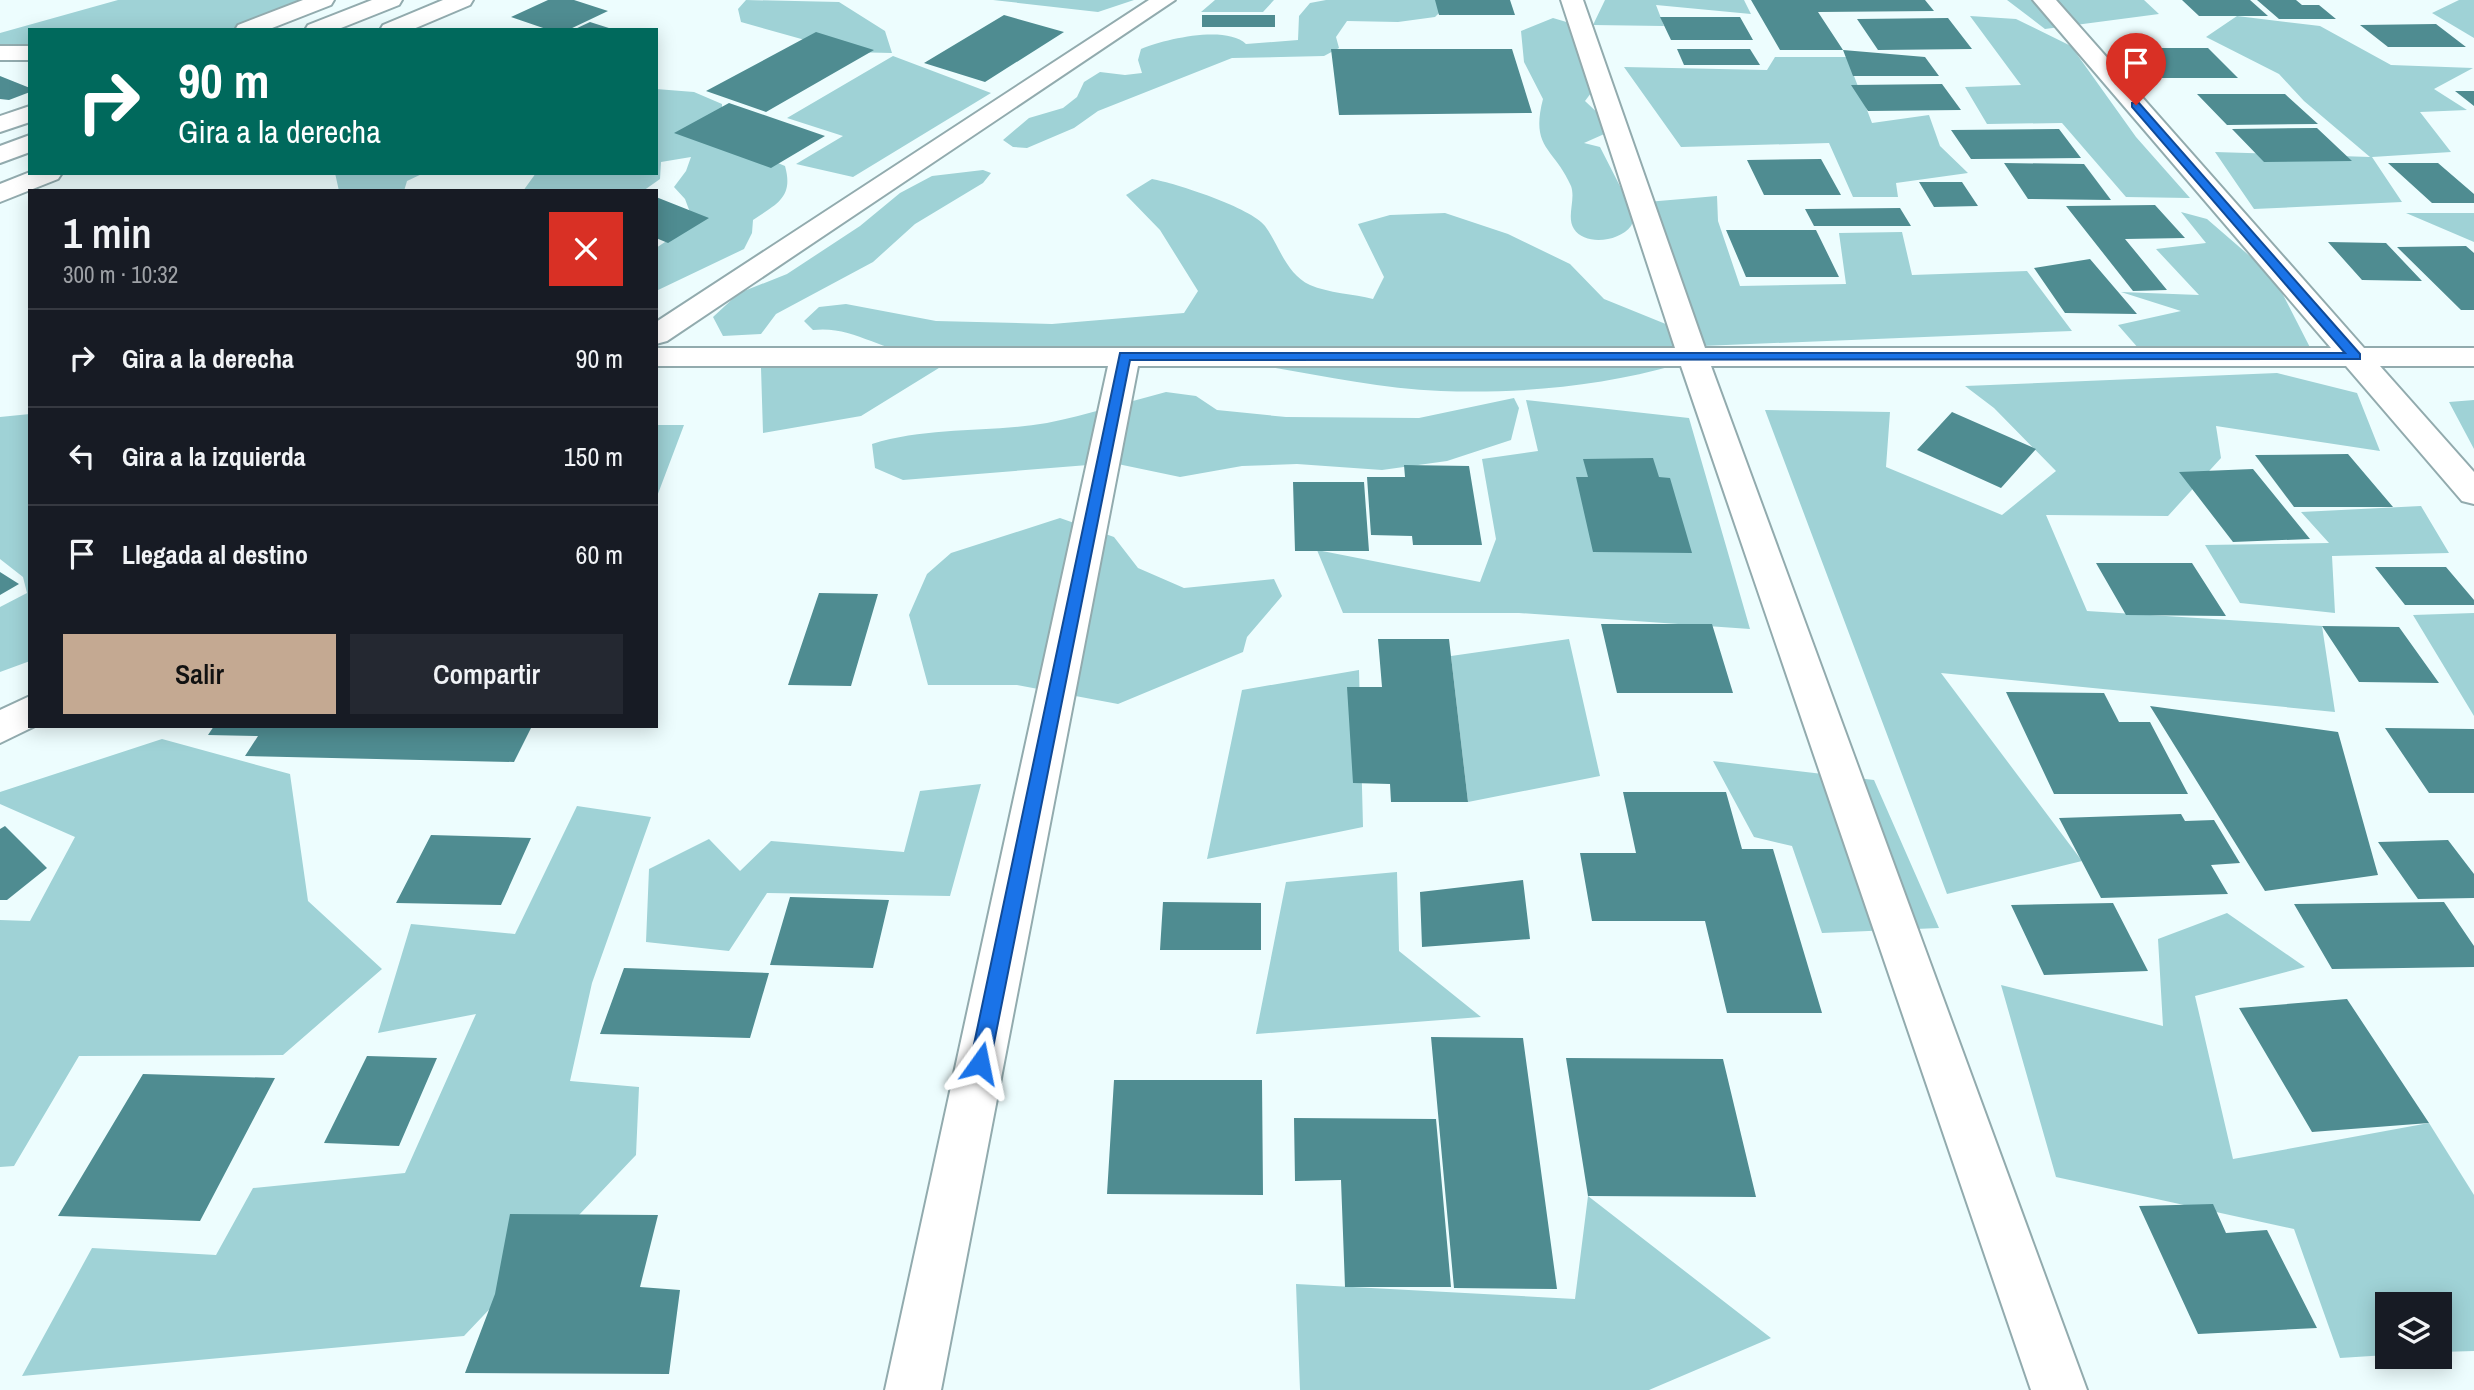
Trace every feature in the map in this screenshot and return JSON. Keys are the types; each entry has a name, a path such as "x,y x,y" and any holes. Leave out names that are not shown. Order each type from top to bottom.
{"main road":[{"path":"251,28 323,0"},
{"path":"321,28 391,0"},
{"path":"396,28 462,0"},
{"path":"658,334 1164,0"},
{"path":"1572,0 1692,355 2059,1390"},
{"path":"2045,0 2474,493"},
{"path":"0,53 28,54"},
{"path":"0,125 28,114"},
{"path":"0,155 28,144"},
{"path":"0,194 44,175"},
{"path":"914,1390 1125,356"},
{"path":"658,357 2474,357"},
{"path":"0,729 28,712"}],"shaded area":[{"path":"118,0 309,0 244,28 28,28 28,53 0,53 0,33"},
{"path":"746,0 839,2 885,31 892,53 848,52 741,22 738,9"},
{"path":"993,0 1134,0 1098,12"},
{"path":"1215,0 1274,0 1263,12 1201,12"},
{"path":"1326,0 1452,0 1435,17 1398,22 1347,21 1336,37 1339,48 1324,56 1232,58 1098,111 1074,128 1027,148 1013,147 1003,140 1029,118 1063,108 1077,97 1084,82 1100,72 1125,75 1142,73 1138,60 1141,49 1179,38 1210,35 1237,38 1246,44 1298,40 1299,16 1310,3"},
{"path":"1605,0 1744,0 1751,14 1656,5 1664,26 1593,25"},
{"path":"2007,0 2144,0 2159,14 2045,29"},
{"path":"2459,0 2474,0 2474,38 2432,13"},
{"path":"1970,16 2016,19 2071,46 2136,137 2190,198 2126,197 2062,123 1987,124 1965,87 2021,85"},
{"path":"2237,16 2320,26 2391,65 2473,68 2434,89 2467,110 2420,112 2451,152 2372,157 2402,202 2254,209 2215,152 2370,157 2304,101 2279,74 2206,37"},
{"path":"1553,18 1590,29 1597,85 1585,101 1602,117 1611,131 1584,143 1600,147 1624,194 1637,206 1631,226 1619,236 1594,240 1586,238 1574,229 1571,219 1571,186 1542,138 1540,115 1543,99 1524,62 1521,31"},
{"path":"893,56 991,93 853,177 796,164 843,136 787,118"},
{"path":"1775,57 1857,57 1854,76 1872,123 1929,115 1940,146 1968,173 1896,183 1898,197 1853,197 1829,143 1681,147 1624,67 1767,70"},
{"path":"658,89 694,92 722,104 722,132 754,153 785,166 787,177 787,186 781,199 753,220 752,233 744,249 658,290 658,247 677,234 691,215 685,199 674,187 686,171 691,157 661,162 660,179 646,189 524,189 535,175 658,175"},
{"path":"983,170 991,173 983,183 915,224 873,262 776,314 761,334 723,336 713,317 739,293 787,274 860,226 900,193 932,176"},
{"path":"335,175 420,175 407,181 405,189 339,189"},
{"path":"1152,179 1212,197 1257,219 1265,226 1289,267 1310,285 1373,299 1384,277 1358,224 1390,215 1445,213 1508,234 1570,264 1604,299 1683,331 1676,365 1619,378 1560,387 1441,391 1377,385 1216,359 1118,355 920,354 893,349 841,331 813,330 804,321 819,307 846,304 936,321 1052,324 1184,313 1198,291 1160,230 1126,195"},
{"path":"1717,196 1718,221 1740,286 1846,284 1839,233 1902,232 1912,275 2027,271 2072,331 1702,346 1647,202"},
{"path":"2181,212 2207,219 2274,277 2320,367 2153,365 2118,325 2181,311 2121,292 2199,295 2156,249 2206,243"},
{"path":"2406,213 2474,213 2474,242"},
{"path":"947,363 861,416 763,433 761,368"},
{"path":"2277,373 2357,393 2380,451 2216,426 2221,458 2168,516 2046,515 2087,611 2322,626 2335,712 1941,673 2082,861 1947,894 1765,410 1890,412 1886,467 2002,515 2056,471 1994,408 1965,386"},
{"path":"1166,392 1196,396 1217,410 1286,417 1419,418 1514,398 1519,408 1511,440 1447,461 1382,470 1297,464 1242,466 1180,477 1113,463 903,480 875,468 872,444 894,438 1047,423"},
{"path":"1526,400 1689,418 1750,629 1519,613 1343,613 1317,550 1480,582 1496,539 1482,459 1538,451"},
{"path":"2474,400 2474,449 2449,402"},
{"path":"28,414 28,662 0,672 0,607 27,593 23,577 0,559 0,417"},
{"path":"658,425 684,425 658,494"},
{"path":"2421,506 2449,553 2332,556 2335,613 2240,603 2205,545 2329,543 2301,512"},
{"path":"1060,518 1114,537 1138,568 1184,588 1274,579 1282,596 1247,637 1243,652 1118,704 1017,685 928,685 909,615 927,574 951,553"},
{"path":"2474,613 2474,716 2413,615"},
{"path":"1569,639 1600,776 1468,802 1451,656"},
{"path":"1359,670 1363,827 1207,859 1242,690"},
{"path":"162,739 290,774 308,901 382,969 283,1055 79,1056 14,1166 0,1167 0,920 30,921 75,837 0,804 0,792"},
{"path":"1713,761 1874,780 1939,928 1822,933 1792,846 1754,837"},
{"path":"981,784 950,896 767,893 729,951 646,942 649,869 709,839 740,871 771,841 904,852 920,791"},
{"path":"577,806 651,817 592,983 570,1081 639,1087 636,1155 464,1336 22,1376 92,1248 216,1255 253,1188 405,1173 476,1014 378,1033 411,924 515,934"},
{"path":"1397,872 1399,951 1481,1017 1256,1034 1286,882"},
{"path":"2227,913 2305,967 2195,996 2233,1159 2429,1123 2474,1195 2474,1351 2452,1352 2452,1292 2375,1292 2375,1356 2340,1358 2294,1229 2056,1177 2001,985 2163,1026 2158,939"},
{"path":"1588,1196 1771,1338 1649,1390 1300,1390 1296,1284 1575,1299"}],"building":[{"path":"548,0 574,0 608,11 572,28 543,28 511,17"},
{"path":"1435,0 1510,0 1515,15 1439,15"},
{"path":"1751,0 1925,0 1934,11 1818,12 1843,50 1780,50"},
{"path":"2182,0 2250,0 2268,16 2199,16"},
{"path":"2257,0 2296,0 2302,5 2319,5 2336,19 2279,19"},
{"path":"1004,15 1064,32 985,82 924,63"},
{"path":"1202,15 1275,15 1275,27 1202,27"},
{"path":"1660,17 1740,17 1753,40 1671,40"},
{"path":"1948,18 1972,49 1878,50 1857,19"},
{"path":"590,22 609,28 577,28"},
{"path":"2436,24 2466,47 2388,47 2360,25"},
{"path":"816,32 874,50 766,112 706,91"},
{"path":"2123,48 2208,48 2238,78 2151,78"},
{"path":"1331,49 1512,49 1532,113 1339,115"},
{"path":"1677,49 1750,49 1760,65 1684,65"},
{"path":"1843,50 1925,57 1939,76 1853,76"},
{"path":"0,76 28,87 28,93 9,100 0,99"},
{"path":"1942,84 1961,110 1868,111 1851,85"},
{"path":"2455,91 2474,91 2474,106"},
{"path":"2197,94 2285,94 2318,124 2227,125"},
{"path":"729,103 825,136 771,168 674,133"},
{"path":"2317,128 2352,161 2264,162 2232,129"},
{"path":"2059,129 2081,158 1971,159 1951,130"},
{"path":"1821,159 1841,195 1764,195 1747,160"},
{"path":"2004,163 2084,164 2111,200 2028,199"},
{"path":"2388,163 2438,163 2474,194 2474,203 2432,203"},
{"path":"1919,182 1962,182 1978,206 1934,207"},
{"path":"658,198 709,218 668,243 658,239"},
{"path":"2155,205 2185,238 2125,239 2167,290 2133,291 2066,206"},
{"path":"1900,208 1911,226 1814,226 1805,209"},
{"path":"1726,230 1816,230 1839,277 1746,277"},
{"path":"2328,242 2386,243 2422,281 2362,280"},
{"path":"2466,246 2474,253 2474,310 2461,310 2397,247"},
{"path":"2090,259 2137,314 2065,313 2034,268"},
{"path":"1952,412 2036,449 2001,488 1917,450"},
{"path":"2348,454 2393,507 2294,507 2255,455"},
{"path":"1653,458 1659,477 1670,478 1692,553 1593,552 1576,477 1588,477 1583,459"},
{"path":"1404,465 1469,466 1482,545 1413,545 1412,536 1371,535 1367,477 1405,477"},
{"path":"2253,469 2310,539 2233,542 2179,472"},
{"path":"1293,482 1364,482 1369,551 1295,551"},
{"path":"2096,563 2192,563 2226,616 2126,615"},
{"path":"2375,567 2446,567 2474,600 2474,605 2405,605"},
{"path":"0,572 19,584 0,595"},
{"path":"819,593 878,594 851,686 788,685"},
{"path":"1601,624 1712,624 1733,693 1617,693"},
{"path":"2322,626 2399,627 2439,683 2359,682"},
{"path":"1378,639 1449,639 1468,802 1391,802 1390,784 1353,783 1347,687 1382,687"},
{"path":"2006,692 2104,693 2119,722 2150,722 2188,794 2054,794"},
{"path":"2150,706 2338,732 2378,875 2265,891"},
{"path":"213,728 531,728 514,762 245,756 258,736 208,735"},
{"path":"2385,728 2474,729 2474,793 2429,793"},
{"path":"1623,792 1726,792 1742,849 1773,849 1822,1013 1727,1013 1705,921 1592,921 1580,853 1636,853"},
{"path":"2181,814 2185,821 2214,820 2240,863 2211,865 2228,894 2101,898 2059,818"},
{"path":"5,826 47,868 7,900 0,900 0,829"},
{"path":"431,835 531,838 501,905 396,903"},
{"path":"2448,840 2474,874 2474,898 2418,899 2378,842"},
{"path":"1523,880 1530,939 1422,947 1420,892"},
{"path":"790,897 889,900 873,968 770,965"},
{"path":"1163,902 1261,903 1261,950 1160,950"},
{"path":"2444,902 2474,946 2474,967 2332,969 2294,904"},
{"path":"2113,903 2148,971 2044,975 2011,905"},
{"path":"624,968 769,973 750,1038 600,1034"},
{"path":"2347,999 2429,1123 2312,1132 2239,1008"},
{"path":"1431,1037 1523,1038 1557,1289 1454,1288"},
{"path":"367,1056 437,1058 399,1146 324,1143"},
{"path":"1566,1058 1723,1059 1756,1197 1588,1196"},
{"path":"143,1074 275,1078 200,1221 58,1216"},
{"path":"1114,1080 1262,1080 1263,1195 1107,1194"},
{"path":"1294,1118 1436,1119 1451,1287 1345,1287 1341,1180 1295,1181"},
{"path":"2213,1204 2226,1233 2267,1230 2317,1328 2198,1334 2139,1206"},
{"path":"510,1214 658,1215 640,1287 680,1290 669,1374 465,1373 495,1294"}],"route":[{"path":"980,1063 1125,356 2356,357 2136,105"}]}
